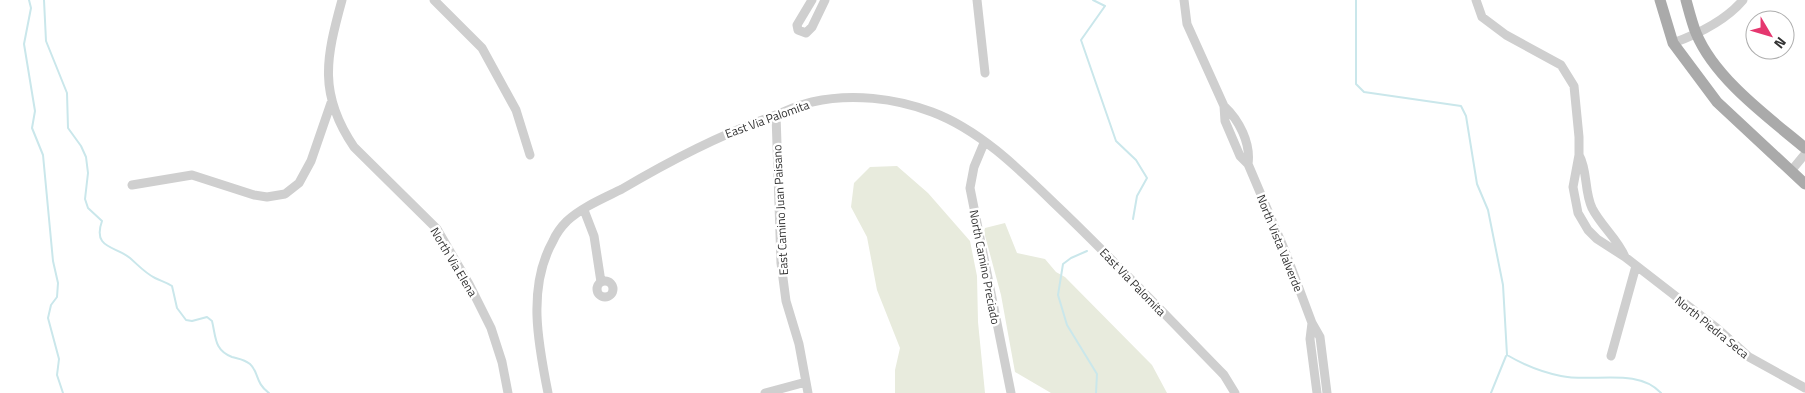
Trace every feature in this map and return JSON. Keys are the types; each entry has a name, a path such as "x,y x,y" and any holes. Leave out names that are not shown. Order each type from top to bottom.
{"main road":[{"path":"1660,0 1673,43 1717,102 1805,184"},
{"path":"1686,0 1696,34 1714,62 1749,101 1805,148"}],"street":[{"path":"132,185 192,175 254,195 267,197 285,194 298,183 311,161 330,103 327,62 342,0"},
{"path":"434,0 485,53 516,110 530,155"},
{"path":"812,0 797,25 798,30 801,32 806,33 812,27 825,0"},
{"path":"977,0 985,73"},
{"name":"North Vista Valverde","path":"1184,0 1187,24 1224,106 1225,120 1240,156 1248,164 1286,252 1312,323 1320,337 1327,393"},
{"name":"North Piedra Seca","path":"1476,0 1482,17 1506,35 1561,65 1574,86 1579,155 1573,187 1578,213 1597,240 1625,257 1718,329 1749,357 1805,388"},
{"path":"1673,43 1696,34 1731,12 1743,0"},
{"name":"East Via Palomita","path":"548,393 540,354 536,295 541,267 553,239 567,221 681,154 725,133 812,102 852,98 894,100 932,112 962,126 1024,174 1089,236 1224,375 1235,393"},
{"name":"North Via Elena","path":"330,103 344,132 354,147 437,229 469,284 490,328 502,362 508,393"},
{"name":"East Camino Juan Paisano","path":"776,115 781,263 786,302 799,344 808,393"},
{"name":"North Camino Preciado","path":"984,143 974,167 970,188 1011,393"},
{"path":"1791,171 1805,154"},
{"name":"North Piedra Seca","path":"1579,155 1584,164 1586,188 1592,208 1625,257"},
{"path":"584,210 594,236 600,282"},
{"path":"1611,356 1636,266"},
{"name":"North Vista Valverde","path":"1312,323 1310,339 1317,393"},
{"path":"765,393 806,382"}],"shaded area":[{"path":"897,166 928,193 970,241 977,276 978,322 985,393 895,393 895,370 900,348 877,290 867,237 851,207 854,183 870,167"},
{"path":"1005,223 1017,253 1045,259 1056,272 1065,277 1152,365 1167,393 1051,393 1015,372 1001,295 984,232 985,228"}],"waterway":[{"path":"29,0 31,8 24,44 35,111 32,128 43,155 53,261 58,283 57,297 51,305 48,318 59,359 57,375 63,393"},
{"path":"44,0 46,41 67,93 68,128 81,146 86,157 88,173 85,199 88,208 102,221 100,237 107,246 130,258 151,276 172,286 177,308 186,320 192,321 207,317 212,321 217,342 222,351 250,364 259,382 269,393"},
{"path":"1093,0 1105,6 1081,40 1116,141 1136,160 1147,178 1137,196 1133,219"},
{"path":"1356,0 1356,84 1364,92 1461,106 1466,116 1477,184 1488,210 1503,285 1507,355 1533,368 1561,376 1573,378 1614,377 1640,380 1651,385 1661,393"},
{"path":"1087,251 1063,264 1058,295 1067,325 1097,374 1096,393"},
{"path":"1491,393 1506,356"}]}
